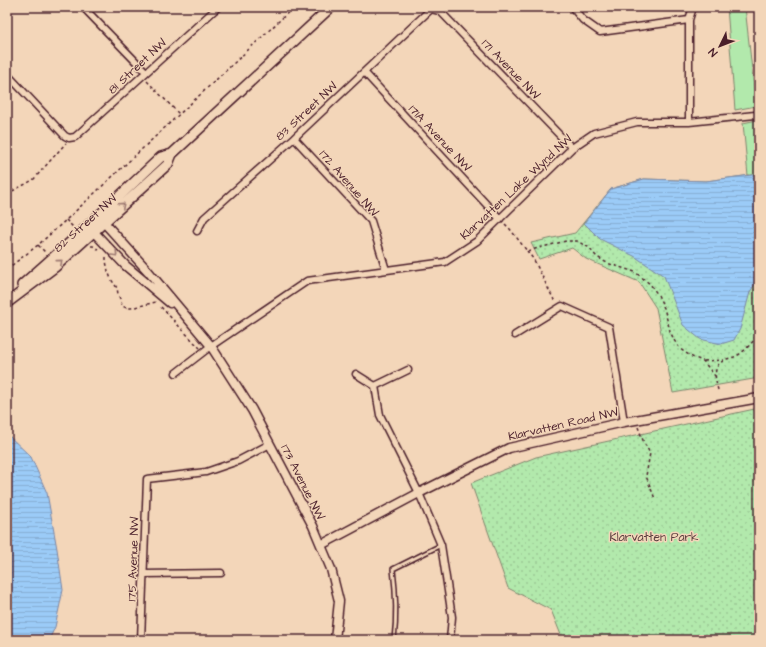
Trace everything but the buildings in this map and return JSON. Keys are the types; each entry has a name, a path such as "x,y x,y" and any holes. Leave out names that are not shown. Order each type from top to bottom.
{"main road":[{"name":"82 Street NW","path":"7,303 55,267 101,219 168,164 172,154 327,9"},
{"name":"82 Street NW","path":"7,296 91,229"}],"street":[{"path":"83,7 144,74"},
{"name":"81 Street NW","path":"70,138 75,137 218,7"},
{"path":"572,7 583,20 600,32 689,20"},
{"path":"689,122 689,20 693,7"},
{"name":"83 Street NW","path":"197,231 204,218 294,138 431,9"},
{"name":"171 Avenue NW","path":"431,9 440,11 572,148"},
{"name":"171A Avenue NW","path":"364,72 500,219"},
{"path":"7,74 61,132 70,138"},
{"name":"Klarvatten Lake Wynd NW","path":"211,346 307,281 445,262 477,241 572,148 594,133 637,122 689,122 759,114"},
{"name":"172 Avenue NW","path":"294,138 371,221 386,270"},
{"name":"173 Avenue NW","path":"101,219 187,316 211,346 252,410 313,526 331,569 339,601 335,640"},
{"name":"173 Avenue NW","path":"91,229 126,266 187,316"},
{"path":"515,335 562,306 609,327 624,422"},
{"path":"176,373 211,346"},
{"path":"375,386 408,370"},
{"path":"356,374 375,386 380,415 419,493 441,545 452,617 450,640"},
{"name":"Klarvatten Road NW","path":"321,545 419,493 509,448 624,422 759,398"},
{"name":"175 Avenue NW","path":"141,640 147,479 206,472 238,461 270,444"},
{"path":"144,574 221,573"}],"lane":[{"path":"394,640 396,625 396,596 393,569 441,545"}],"path":[{"path":"7,269 38,245 66,220 294,7"},
{"path":"144,74 179,114"},
{"path":"7,194 33,180 70,138"},
{"path":"500,219 510,229 534,260 559,309"},
{"path":"66,220 78,232"},
{"path":"527,251 566,241 577,241 588,247 597,257 606,262 635,272 650,284 658,295 664,308 670,332 680,349 692,357 703,361 724,360 736,357 749,347 757,335 759,326"},
{"path":"91,244 91,246 96,247 99,250"},
{"path":"38,245 52,259"},
{"path":"103,254 110,261"},
{"path":"106,257 108,271 117,288 122,306 131,308 156,302 151,298"},
{"path":"161,306 203,352"},
{"path":"718,390 715,376 716,370 718,364 724,360"},
{"path":"703,361 715,376"},
{"path":"635,420 650,453 646,476 655,500"}],"green space":[{"path":"727,7 745,7 756,106 735,110"},
{"path":"757,120 759,132 759,174 748,176 743,123"},
{"path":"759,174 759,378 673,393 656,308 639,282 586,259 572,248 539,259 531,243 575,233 611,189 644,179 706,181"},
{"name":"Klarvatten Park","path":"759,408 759,640 563,640 551,610 508,588 471,483 536,457"}],"water":[{"path":"759,174 759,278 750,292 740,329 734,340 721,344 700,339 683,325 664,276 634,256 600,239 584,223 611,189 644,179 706,181"},
{"path":"7,434 31,457 47,493 63,590 55,627 49,640 7,640"}]}
